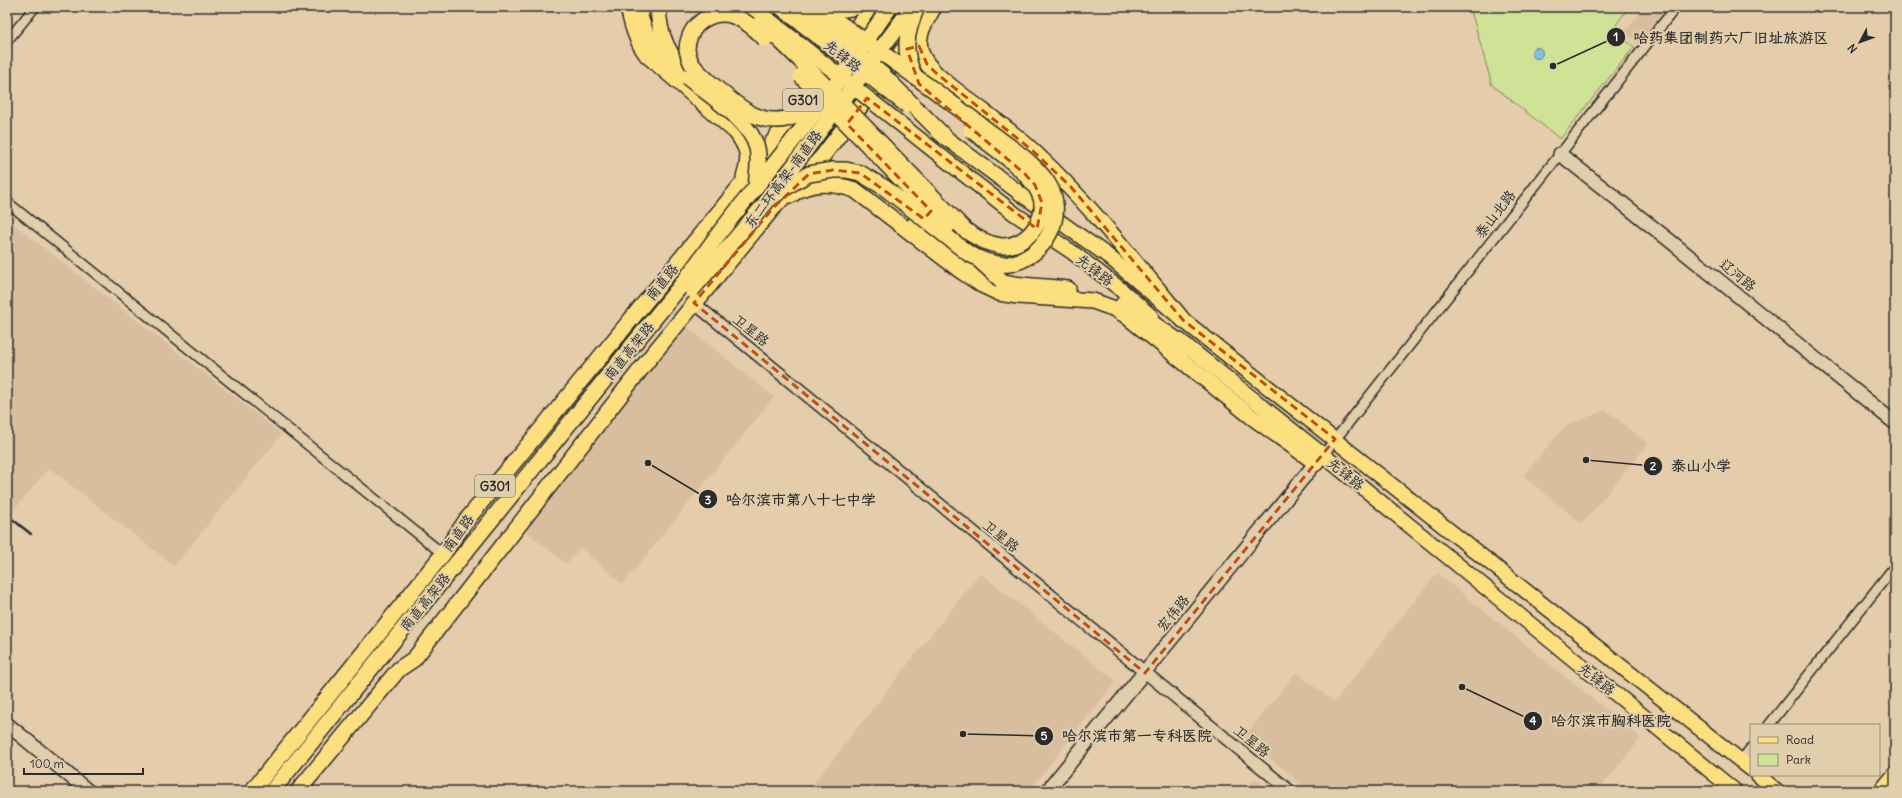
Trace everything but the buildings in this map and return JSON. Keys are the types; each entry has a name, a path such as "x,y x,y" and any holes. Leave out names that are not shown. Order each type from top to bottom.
{"highway":[{"path":"628,7 635,34 641,48 647,55 736,132 745,144 748,157 749,186"},
{"path":"637,7 646,33 654,47 687,78 739,120 750,132 758,149 749,186"},
{"path":"658,7 659,25 664,41 673,58 687,78"},
{"path":"745,7 759,15 800,60 965,230 982,242 1002,246 1023,240 1038,223 1042,203 1040,194 1025,174 936,102 919,84 908,60 906,47 908,27 917,7"},
{"path":"802,7 883,75 946,138"},
{"path":"771,204 794,182 809,174 833,170 860,172 873,179 969,254 995,264 1008,264 1022,261 1044,243 1051,232 1055,221 1053,196 1048,184 1027,160 968,115 816,7"},
{"path":"827,7 846,9 856,7"},
{"path":"840,7 860,23 897,48 903,50 919,46"},
{"name":"G301","path":"749,186 860,23 869,7"},
{"name":"东二环高架-南直路","path":"690,292 720,232 749,186 821,105 890,7"},
{"name":"东二环高架-南直路","path":"690,292 736,240 771,204 912,7"},
{"path":"934,7 923,26 919,46 927,64 936,73 1033,151 1071,187 1183,320"},
{"path":"821,105 797,116 775,120 748,112 692,65 687,50 692,32 703,20 722,14 740,18 754,28 986,268 1002,281"},
{"path":"771,204 822,157 903,50"},
{"path":"833,170 854,179 979,271 1002,281 1018,285 1061,288 1108,296 1136,312 1187,347"},
{"path":"771,204 809,186 821,183 840,184 855,190 960,271 982,285 999,293 1018,296 1084,300 1114,309 1125,316 1252,417 1320,459"},
{"name":"南直路","path":"252,791 443,554 465,522 749,186"},
{"name":"G301","path":"298,791 399,669 414,659 643,366 690,292 771,204"},
{"path":"465,522 486,507 674,277 720,232"},
{"path":"414,659 419,642 718,271 736,240"},
{"name":"南直高架路","path":"272,791 690,292"},
{"name":"南直高架路","path":"285,791 690,292"}],"main road":[{"name":"先锋路","path":"780,7 946,138 1021,194 1103,252 1183,320 1746,765"},
{"name":"先锋路","path":"759,15 1015,214 1072,252 1119,288 1320,459 1735,791"},
{"name":"辽河路","path":"1562,151 1895,415"},
{"name":"辽河路","path":"1562,151 1675,245 1895,423"},
{"name":"宏伟路","path":"1047,791 1320,459"},
{"path":"7,724 88,791"},
{"path":"1881,791 1895,774"},
{"path":"1759,776 1777,791"}],"street":[{"path":"7,41 35,7"},
{"name":"泰山北路","path":"1320,459 1676,7"},
{"path":"749,186 771,204"},
{"path":"7,202 443,554"},
{"name":"卫星路","path":"690,292 1145,673 1290,791"},
{"path":"1770,724 1895,566"},
{"path":"1746,765 1750,751"}],"highlighted area":[{"path":"919,46 927,64 936,73 1033,151 1071,187 1183,320 1335,439 1145,673 694,303 773,208 809,174 833,170 860,173 924,219 931,211 847,124 867,98 1037,229 1042,203 1035,185 1025,174 919,84 907,49"}],"shaded area":[{"path":"1644,7 1675,7 1643,47 1625,32"},
{"path":"7,219 282,434 174,566 49,468 7,518"},
{"path":"686,326 774,397 623,584 580,548 566,564 522,528"},
{"path":"1606,410 1648,444 1582,524 1523,476 1565,426"},
{"path":"980,573 1116,681 1029,791 814,791 810,788"},
{"path":"1437,573 1641,738 1598,791 1310,791 1244,737 1296,672 1334,702"},
{"path":"1255,778 1271,791 1244,791"}],"green space":[{"path":"1470,7 1629,7 1615,26 1617,28 1615,32 1634,47 1560,139 1492,85"}],"water":[{"path":"1537,47 1541,49 1543,53 1541,57 1537,59 1533,57 1531,53 1533,49"}],"railway":[{"path":"7,515 31,534"}],"place":[{"name":"哈药集团制药六厂旧址旅游区","path":"1553,66"},
{"name":"泰山小学","path":"1586,460"},
{"name":"哈尔滨市第八十七中学","path":"648,463"},
{"name":"哈尔滨市胸科医院","path":"1462,687"},
{"name":"哈尔滨市第一专科医院","path":"963,734"}]}
